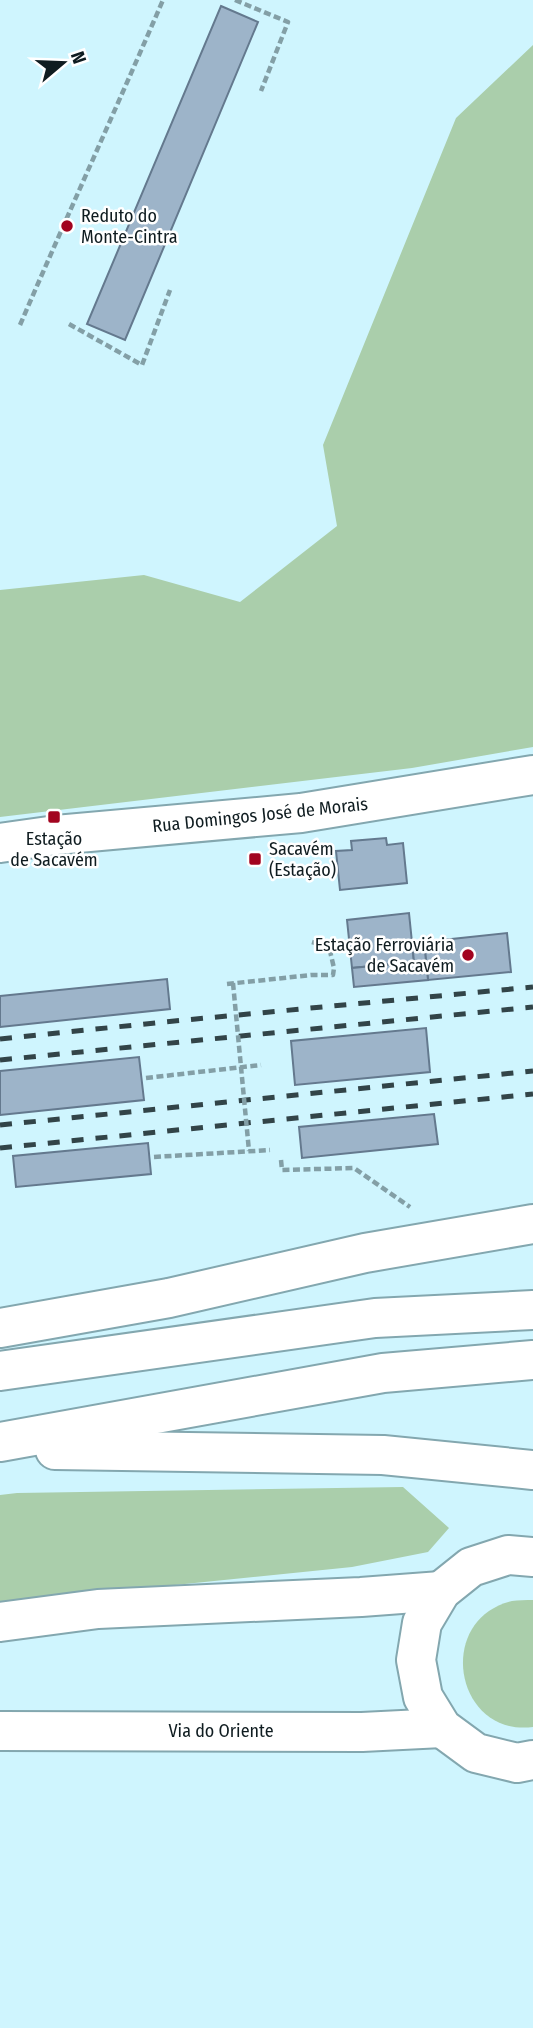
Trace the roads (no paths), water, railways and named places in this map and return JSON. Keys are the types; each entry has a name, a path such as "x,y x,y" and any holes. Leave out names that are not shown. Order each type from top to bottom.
{"main road":[{"name":"Rua Domingos José de Morais","path":"0,843 56,835 301,813 529,779"},
{"path":"0,1328 169,1298 365,1253 533,1224"},
{"path":"0,1371 375,1318 533,1310"},
{"path":"0,1443 383,1373 533,1360"},
{"path":"0,1449 383,1455 533,1469"},
{"path":"528,1770 476,1754 442,1728 423,1697 416,1660 422,1623 441,1591 471,1567 508,1555 533,1557"},
{"path":"0,1622 97,1609 441,1591"},
{"name":"Via do Oriente","path":"0,1731 362,1732 442,1728"}],"railway":[{"path":"0,1039 533,987"},
{"path":"0,1060 533,1007"},
{"path":"0,1125 533,1071"},
{"path":"0,1148 533,1094"}],"place":[{"name":"Reduto do Monte-Cintra","path":"67,226"},
{"name":"Estação de Sacavém","path":"54,817"},
{"name":"Sacavém (Estação)","path":"255,859"},
{"name":"Estação Ferroviária de Sacavém","path":"468,955"}]}
